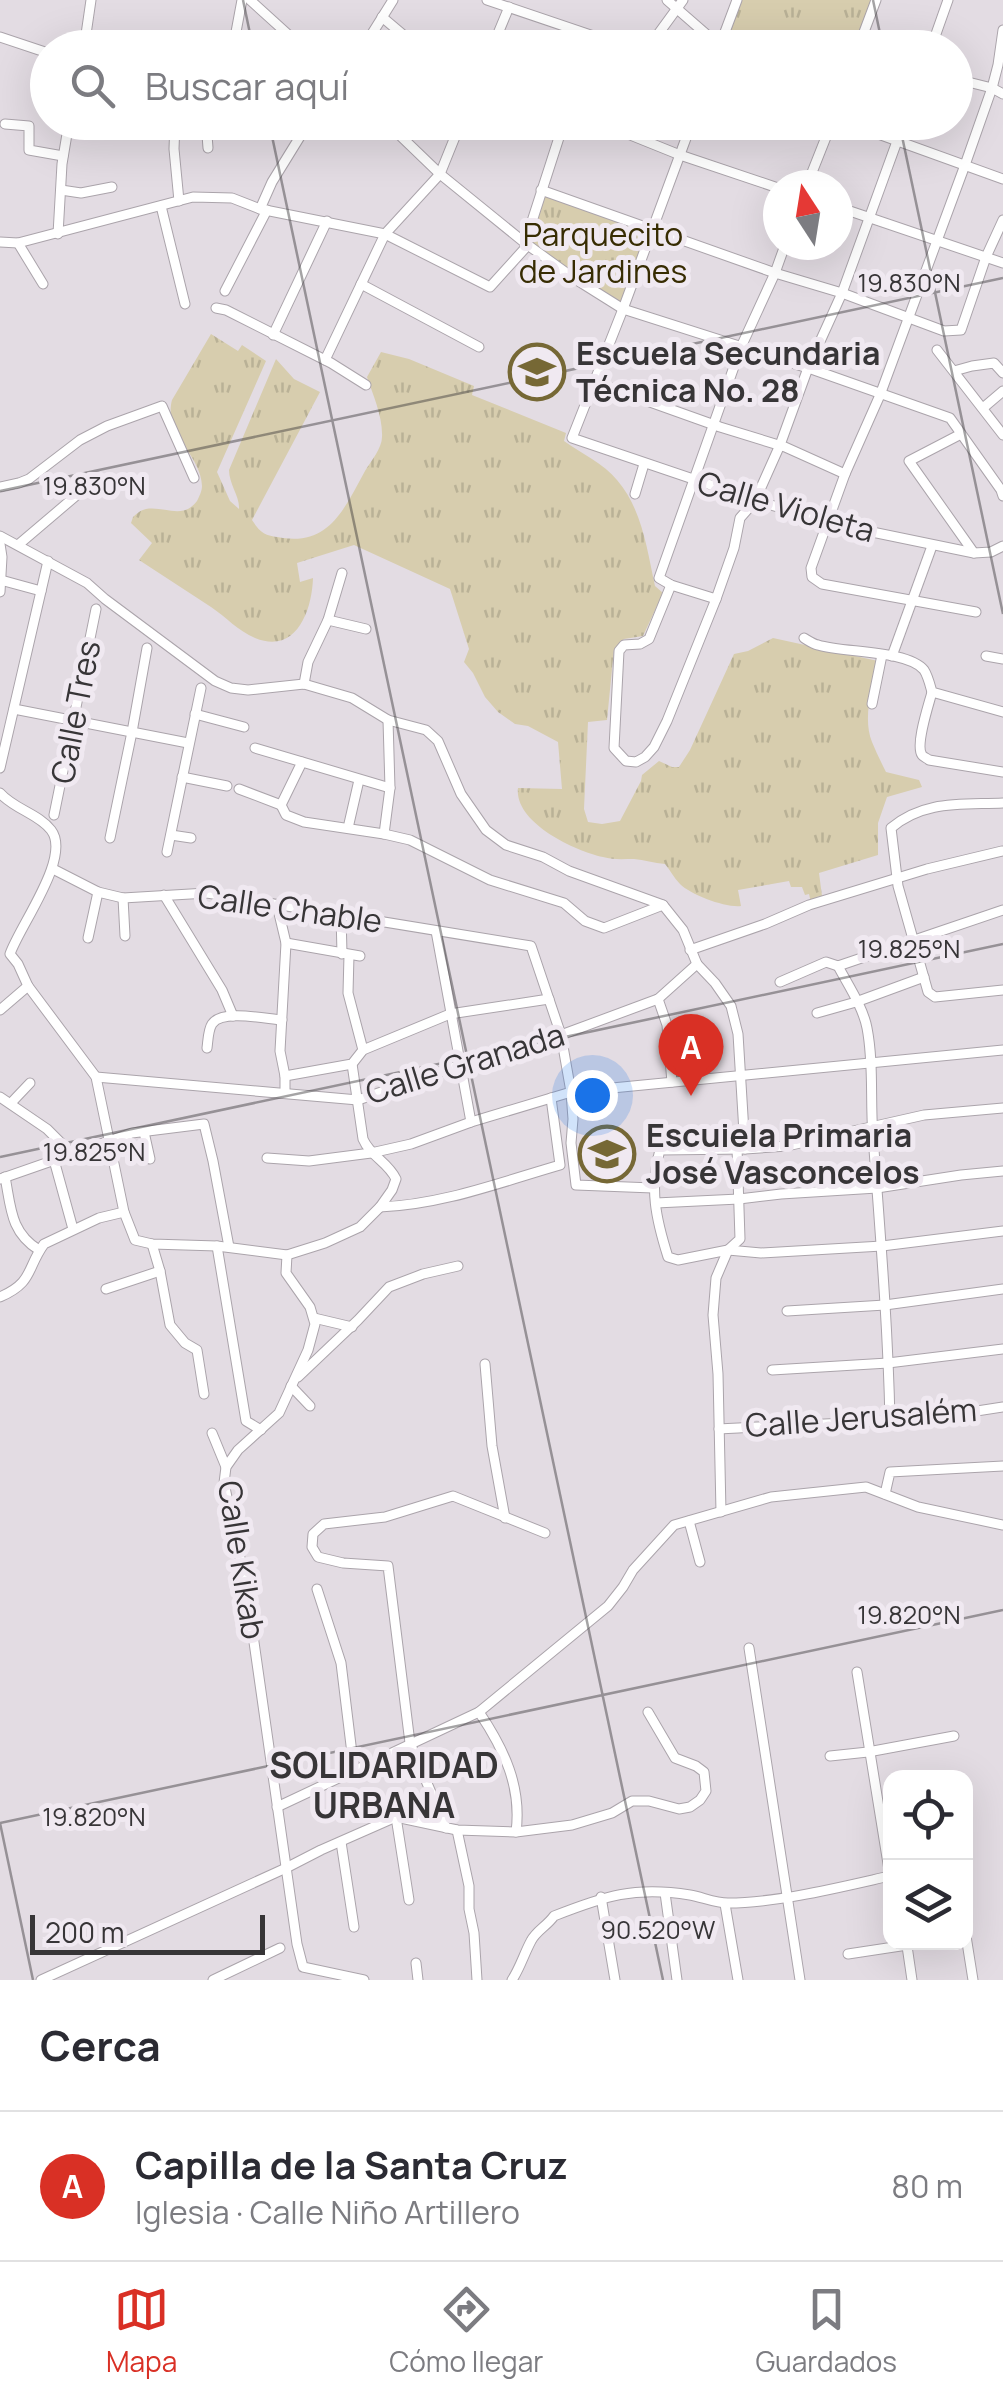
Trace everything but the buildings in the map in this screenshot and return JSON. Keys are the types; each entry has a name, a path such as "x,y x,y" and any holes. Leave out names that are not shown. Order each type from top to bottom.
{"street":[{"path":"87,30 91,0"},
{"path":"236,30 242,0"},
{"path":"250,0 283,30"},
{"path":"374,30 393,0"},
{"path":"487,0 576,30"},
{"path":"726,30 736,0"},
{"path":"865,30 876,0"},
{"path":"937,30 948,0"},
{"path":"659,30 675,2 703,30"},
{"path":"499,30 509,7"},
{"path":"382,17 396,30"},
{"path":"976,612 822,584 812,577 811,568 965,166 992,88 1003,30"},
{"path":"0,37 30,48"},
{"path":"973,83 1003,94"},
{"path":"5,124 29,126 30,150 63,156"},
{"path":"58,234 66,140"},
{"path":"175,140 179,201"},
{"path":"207,140 208,148"},
{"path":"226,291 264,210 272,182 298,140"},
{"path":"405,140 440,174 527,244 623,309 950,418 1003,496"},
{"path":"325,360 386,234 440,174 454,140"},
{"path":"0,242 18,244 193,197 232,198 264,210 386,234 490,287 527,244 558,140"},
{"path":"643,140 763,183"},
{"path":"685,140 594,382 780,445 846,474"},
{"path":"813,170 825,140"},
{"path":"672,586 648,639 624,645 619,651 614,748 626,760 636,762 645,757 667,721 716,599 740,518 755,500 780,445 808,368 842,293 897,141 1003,179"},
{"path":"61,190 112,188"},
{"path":"540,190 944,331 961,330 986,256 1003,220"},
{"path":"161,206 185,304"},
{"path":"853,211 1003,262"},
{"path":"272,335 327,221"},
{"path":"18,244 43,284"},
{"path":"716,599 672,586 659,578 712,424 779,260"},
{"path":"361,284 479,347"},
{"path":"216,308 325,360 366,385"},
{"path":"937,350 1003,435"},
{"path":"954,371 994,363 1003,374"},
{"name":"Calle Violeta","path":"594,382 572,438 694,482 830,522 974,553 991,552 1003,546"},
{"path":"983,408 1003,391"},
{"path":"0,486 29,478 80,440 107,426 162,406 194,478"},
{"path":"961,434 908,462 974,553"},
{"path":"635,494 644,464"},
{"path":"18,545 98,477"},
{"path":"0,536 87,582 145,630 232,688 304,684 352,698 388,720 426,730 438,741 448,766 486,830 506,845 543,856 569,872 663,905 683,930 697,964 731,1006 738,1034 743,1093 740,1239 728,1250 707,1314 718,1374 721,1512"},
{"path":"872,704 887,655 932,546"},
{"path":"0,549 0,592"},
{"path":"0,768 48,561"},
{"path":"304,684 308,662 328,620 342,573"},
{"path":"1,580 41,591"},
{"name":"Calle Tres","path":"54,814 96,609"},
{"path":"328,620 366,628"},
{"path":"804,638 818,645 887,655 921,666 932,692 919,751 922,757 1003,772"},
{"path":"110,838 147,648"},
{"path":"986,656 1003,658"},
{"path":"167,852 201,688"},
{"path":"932,692 1003,712"},
{"path":"14,708 188,743"},
{"path":"195,714 244,727"},
{"path":"384,834 390,788 388,720"},
{"path":"255,748 390,788"},
{"path":"281,805 302,762"},
{"path":"182,777 227,786"},
{"path":"348,828 359,780"},
{"path":"239,790 281,805 286,815 304,822 410,840 490,880 564,903 585,921 604,928 663,905"},
{"path":"2,801 49,827 56,837 57,852 53,870 5,955 18,964 28,986 96,1077 124,1212 135,1240 287,1255 346,1235 370,1217 396,1179 390,1168 371,1153 364,1139 352,1064"},
{"path":"1003,803 921,809 891,828 897,880 928,992 935,997 1003,990"},
{"path":"170,835 190,838"},
{"path":"690,950 809,905 927,869 1003,851"},
{"name":"Calle Chable","path":"53,870 98,892 123,898 207,893 531,946 549,999"},
{"path":"88,938 98,892"},
{"path":"164,895 222,990 233,1016"},
{"path":"123,898 125,936"},
{"path":"277,905 286,943 280,1051 285,1092"},
{"path":"780,982 826,962 838,966 1003,910"},
{"path":"341,914 350,955 348,993 362,1050"},
{"path":"436,931 470,1122"},
{"path":"286,943 350,955"},
{"name":"Calle Granada","path":"96,1077 358,1100 561,1035 658,998 697,964"},
{"path":"838,966 867,1025 874,1093 872,1126 890,1420"},
{"path":"817,1012 924,977"},
{"path":"0,1010 28,986"},
{"path":"658,998 667,1024 672,1082"},
{"path":"285,1076 352,1064 362,1050 450,1014 549,999 561,1035 571,1092 576,1185 652,1188"},
{"path":"207,1048 211,1025 219,1018 282,1020"},
{"path":"267,1158 309,1160 371,1153 411,1144 571,1092 1003,1050"},
{"path":"11,1104 30,1083"},
{"path":"0,1097 47,1128 73,1155"},
{"path":"380,1207 447,1197 560,1164 551,1098"},
{"path":"1003,1108 924,1114 788,1146 660,1150 652,1188 668,1257 678,1260 728,1250 761,1253 882,1246 1003,1231"},
{"path":"39,1250 19,1233 2,1178 132,1133 204,1124 229,1247"},
{"path":"144,1132 150,1159"},
{"path":"54,1160 72,1229"},
{"path":"656,1203 877,1188 1003,1171"},
{"path":"0,1297 20,1287 44,1244 99,1218 124,1212"},
{"path":"152,1244 170,1324 197,1350 204,1394"},
{"path":"217,1246 246,1421 261,1430"},
{"path":"287,1255 286,1273 310,1307 315,1324 292,1384 310,1406"},
{"name":"Calle Kikab","path":"364,1980 303,1967 246,1586 224,1482 226,1467 238,1450 279,1412 292,1384 389,1287 458,1266"},
{"path":"106,1288 160,1271"},
{"path":"786,1310 884,1305 1003,1289"},
{"path":"314,1318 352,1327"},
{"path":"772,1370 888,1363 1003,1349"},
{"path":"484,1364 492,1446 506,1518"},
{"path":"702,1370 718,1374"},
{"name":"Calle Jerusalém","path":"719,1428 949,1416 1003,1407"},
{"path":"212,1433 226,1467"},
{"path":"885,1494 890,1472 1003,1466"},
{"path":"277,1807 480,1712 608,1606 633,1570 674,1525 771,1497 866,1487 918,1507 1003,1525"},
{"path":"477,1980 468,1886 452,1829 410,1742 388,1566 318,1557 312,1548 313,1534 324,1524 385,1517 453,1496 545,1533"},
{"path":"689,1521 700,1562"},
{"path":"317,1589 341,1664 354,1770"},
{"path":"749,1648 800,1980"},
{"path":"858,1672 887,1860"},
{"path":"480,1712 511,1773 519,1811 516,1832"},
{"path":"41,1980 396,1817 452,1829 516,1832 572,1826 612,1814 632,1800 679,1809 690,1806 706,1791 704,1772 675,1758 648,1712"},
{"path":"830,1756 954,1736"},
{"path":"396,1817 409,1900"},
{"path":"341,1842 354,1927"},
{"path":"512,1980 519,1975 533,1936 554,1916 601,1897 634,1891 690,1895 725,1904 883,1877"},
{"path":"665,1893 677,1980"},
{"path":"601,1897 614,1980"},
{"path":"725,1904 738,1980"},
{"path":"213,1980 280,1948"},
{"path":"848,1954 883,1949"},
{"path":"908,1950 912,1980"},
{"path":"968,1950 973,1980"},
{"path":"416,1963 418,1980"}],"green space":[{"path":"737,0 874,0 863,30 726,30"},
{"name":"Parquecito de Jardines","path":"539,193 652,230 623,309 527,242"},
{"path":"211,334 238,351 242,345 266,361 217,472 230,501 239,509 229,470 276,359 294,379 320,392 252,520 268,535 300,539 313,535 335,520 351,497 382,441 379,414 367,377 381,352 409,359 474,386 472,395 566,433 564,441 617,480 638,517 655,586 663,593 643,636 624,639 614,649 607,720 588,722 584,809 588,822 620,821 642,775 659,761 679,767 734,654 773,638 878,661 868,712 872,742 886,772 919,780 922,787 887,797 878,823 878,855 819,873 822,896 811,903 802,887 791,887 789,881 738,890 741,906 735,906 709,900 685,888 665,864 591,854 548,833 535,823 519,800 518,788 562,789 558,742 528,726 515,724 485,697 464,662 469,649 450,589 354,545 297,563 300,582 313,578 305,616 291,635 269,642 243,632 139,560 152,543 131,523 133,517 146,509 186,510 201,492 196,464 177,434 171,412 172,400"}],"place":[{"name":"Escuela Secundaria Técnica No. 28","path":"537,372"},
{"name":"Capilla de la Santa Cruz","path":"691,1096"},
{"name":"Escuiela Primaria José Vasconcelos","path":"607,1154"}],"district":[{"name":"SOLIDARIDAD URBANA","path":"384,1786"}]}
